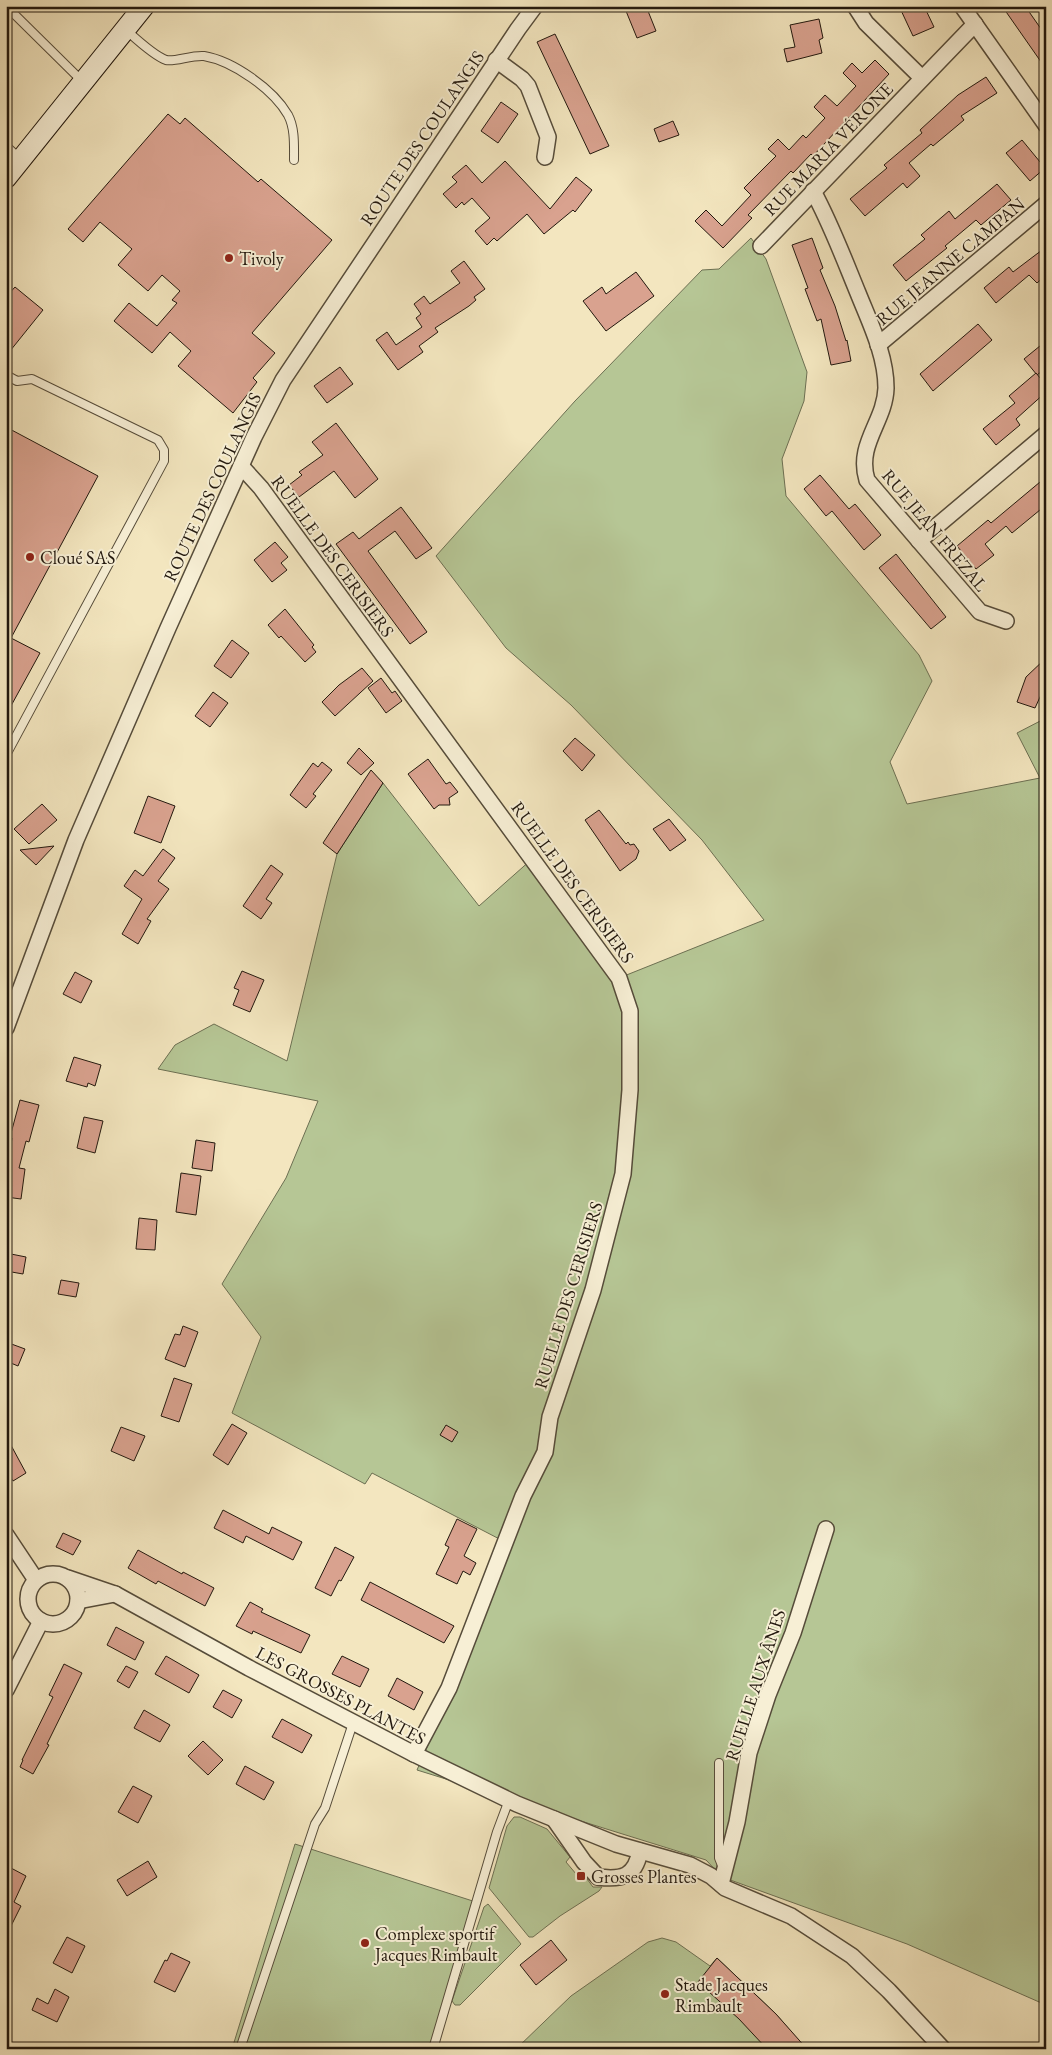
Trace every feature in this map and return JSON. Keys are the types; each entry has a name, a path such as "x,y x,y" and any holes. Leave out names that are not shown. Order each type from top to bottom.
{"main road":[{"path":"6,178 14,153 83,82 144,6"}],"street":[{"name":"ROUTE DES COULANGIS","path":"6,1028 76,840 240,466 283,380 496,60 535,6"},
{"path":"855,6 866,23 922,78"},
{"path":"962,6 1046,125"},
{"name":"RUE MARIA VÉRONE","path":"761,246 975,24"},
{"path":"496,60 522,79 528,86 548,137 545,157"},
{"name":"RUE JEAN FREZAL","path":"813,191 828,218 883,361 886,390 884,404 865,450 864,469 867,480 980,612 1006,621"},
{"name":"RUE JEANNE CAMPAN","path":"878,345 1046,204"},
{"path":"919,541 1046,434"},
{"name":"RUELLE DES CERISIERS","path":"240,466 261,488 619,978 630,1011 630,1090 624,1174 593,1290 550,1416 545,1452 523,1496 449,1688 414,1754"},
{"name":"RUELLE AUX ÂNES","path":"723,1878 737,1822 749,1753 768,1695 793,1632 826,1529"},
{"path":"6,1535 36,1580"},
{"path":"55,1574 68,1578 78,1592 78,1601 72,1616 65,1621 49,1624 34,1616 28,1602 31,1587 36,1580 42,1576 55,1574"},
{"name":"LES GROSSES PLANTES","path":"68,1578 115,1594 353,1723 509,1800 616,1844 690,1864 711,1876 723,1878 791,1916 852,1956 889,1991 943,2049"},
{"path":"78,1601 115,1594"},
{"path":"6,1690 41,1621"},
{"path":"554,1819 584,1862 598,1878 616,1879 628,1874 638,1864 640,1851"}],"lane":[{"path":"6,6 83,82"},
{"path":"126,30 160,57 167,60 192,55 206,57 243,72 260,85 288,115 292,127 294,160"},
{"path":"6,375 18,381 32,379 158,440 164,450 164,461 6,756"},
{"path":"240,2049 315,1824 325,1808 353,1723"},
{"path":"719,1763 719,1858 723,1878"},
{"path":"433,2049 497,1832 509,1800"}],"green space":[{"path":"751,238 766,259 807,372 804,401 782,459 786,496 919,655 932,681 890,762 907,804 1040,778 1017,733 1046,718 1046,2005 907,1944 722,1877 706,1860 417,1770 474,1639 511,1545 372,1473 365,1484 232,1413 261,1337 222,1284 286,1178 318,1101 158,1069 175,1045 214,1024 287,1061 337,854 383,783 479,906 532,859 619,978 764,920 702,840 571,705 506,648 436,556 575,401 702,270 719,269"},
{"path":"514,1817 520,1817 547,1829 570,1857 566,1862 582,1881 587,1879 593,1887 602,1887 533,1937 529,1937 489,1888 507,1826"},
{"name":"Complexe sportif Jacques Rimbault","path":"295,1844 479,1903 431,2049 232,2049"},
{"path":"488,1904 521,1944 460,2005 455,2005 452,2001 484,1907"},
{"name":"Stade Jacques Rimbault","path":"662,1938 676,1942 710,1966 717,1958 776,2014 806,2049 516,2049 571,1996 648,1942"}],"building":[{"path":"639,6 646,6 656,31 637,38 626,11"},
{"path":"899,6 924,6 934,27 913,36"},
{"path":"1002,6 1025,6 1046,36 1046,69"},
{"path":"819,19 823,38 819,40 822,53 787,62 784,49 795,47 790,25"},
{"path":"555,34 609,146 590,154 537,42"},
{"path":"875,60 889,74 813,156 811,154 793,173 791,171 748,215 752,218 723,248 695,221 706,210 722,226 751,195 744,188 776,156 768,149 778,139 789,150 803,135 806,138 825,118 814,107 825,95 837,106 856,86 843,73 852,63 862,73"},
{"path":"986,77 997,93 961,116 964,120 909,163 920,176 907,188 903,183 865,216 850,199 887,168 884,165 922,133 920,130 958,95"},
{"path":"501,102 518,114 498,143 481,131"},
{"name":"Tivoly","path":"168,114 180,124 185,118 258,182 261,179 332,240 252,333 275,353 253,378 257,382 233,413 178,366 191,351 170,332 152,353 114,321 129,303 157,326 177,303 172,300 180,291 162,275 148,291 118,265 132,249 100,222 83,242 68,229"},
{"path":"673,121 679,135 659,142 654,129"},
{"path":"1022,140 1045,168 1030,181 1006,153"},
{"path":"505,161 550,209 576,177 592,190 575,212 573,210 544,234 527,214 497,241 494,238 487,245 475,231 490,218 472,198 464,205 462,202 456,208 443,194 457,182 452,177 466,165 482,183"},
{"path":"997,184 1011,200 981,225 976,220 945,246 947,248 906,281 893,265 925,239 921,235 949,211 955,219"},
{"path":"812,238 823,268 820,270 847,340 851,361 831,365 821,319 817,321 805,289 808,288 792,245"},
{"path":"1046,247 1046,275 1037,283 1029,275 996,303 984,288 1009,267 1013,272"},
{"path":"464,261 485,289 474,297 476,300 469,306 435,328 438,332 419,346 423,352 398,370 376,340 387,332 396,345 422,327 416,318 421,314 414,304 424,296 430,304 460,283 451,271"},
{"path":"636,272 654,296 606,331 583,301 602,287 606,294"},
{"path":"15,287 43,310 6,356 6,297"},
{"path":"978,324 992,340 933,391 920,374"},
{"path":"1046,341 1046,368 1037,375 1024,359"},
{"path":"340,367 353,384 327,403 314,386"},
{"path":"1036,373 1046,385 1046,392 1016,419 1020,425 996,445 983,429 1015,403 1009,396"},
{"path":"336,423 378,479 355,498 334,471 299,497 289,485 302,475 299,472 323,455 312,442"},
{"name":"Cloué SAS","path":"6,427 98,476 11,638 40,653 6,715"},
{"path":"820,475 849,509 855,504 881,535 864,550 832,511 826,516 804,489"},
{"path":"1046,477 1046,505 1012,533 1006,526 985,544 994,555 976,569 957,546 988,520 991,523"},
{"path":"401,507 432,548 416,559 395,531 368,551 427,632 410,644 336,544 353,532 359,539"},
{"path":"275,542 288,557 281,563 287,570 272,582 254,560"},
{"path":"896,554 946,617 931,629 879,568"},
{"path":"285,609 314,645 312,647 316,652 305,662 268,625"},
{"path":"232,640 249,653 231,678 214,666"},
{"path":"1046,658 1046,684 1035,708 1017,702 1026,677"},
{"path":"362,668 373,681 335,716 322,702 339,685"},
{"path":"381,678 392,693 395,691 402,701 386,713 368,688"},
{"path":"213,692 228,703 210,727 195,716"},
{"path":"575,738 595,755 582,771 563,751"},
{"path":"359,748 374,763 361,775 347,763"},
{"path":"428,759 446,784 450,782 458,792 449,798 450,805 439,805 434,809 408,774"},
{"path":"322,762 332,770 313,794 316,796 306,808 290,795 313,763 318,767"},
{"path":"371,770 383,783 337,854 323,843"},
{"path":"148,796 175,806 161,843 134,833"},
{"path":"42,804 57,820 29,844 14,829"},
{"path":"599,810 626,844 628,842 630,845 634,844 639,851 636,859 620,871 585,820"},
{"path":"669,819 686,840 670,851 653,829"},
{"path":"54,846 36,865 20,850"},
{"path":"163,849 175,858 158,881 169,889 147,919 151,921 138,944 122,934 142,899 124,886 135,870 143,876"},
{"path":"271,865 283,874 266,899 272,903 261,919 243,906"},
{"path":"242,971 264,980 250,1012 233,1005 239,990 234,988"},
{"path":"75,972 92,981 81,1003 63,994"},
{"path":"74,1057 101,1065 95,1086 88,1083 87,1087 66,1081"},
{"path":"20,1100 39,1105 29,1142 26,1141 19,1168 25,1169 21,1199 6,1197 6,1177 12,1138 10,1137"},
{"path":"84,1117 103,1121 95,1153 77,1148"},
{"path":"196,1140 215,1143 212,1171 192,1168"},
{"path":"181,1173 201,1176 196,1215 176,1212"},
{"path":"139,1218 157,1220 155,1250 136,1249"},
{"path":"6,1253 26,1257 23,1274 6,1271"},
{"path":"61,1280 79,1283 76,1297 58,1294"},
{"path":"183,1326 198,1332 185,1367 165,1359 175,1334 180,1335"},
{"path":"6,1342 25,1349 18,1366 6,1361"},
{"path":"174,1378 192,1384 179,1422 161,1416"},
{"path":"232,1424 247,1433 228,1465 213,1455"},
{"path":"446,1425 458,1432 452,1442 440,1435"},
{"path":"121,1427 145,1436 134,1461 111,1451"},
{"path":"6,1436 26,1473 13,1481 6,1469"},
{"path":"223,1510 269,1534 272,1527 302,1542 293,1560 246,1536 243,1543 214,1528"},
{"path":"457,1519 477,1529 464,1556 476,1563 470,1575 463,1571 457,1584 436,1574 449,1547 445,1545"},
{"path":"63,1533 81,1541 73,1555 56,1547"},
{"path":"335,1547 354,1557 331,1596 315,1588"},
{"path":"138,1550 182,1574 183,1572 214,1588 205,1606 158,1581 156,1584 128,1568"},
{"path":"370,1582 454,1626 444,1643 361,1600"},
{"path":"250,1602 263,1609 261,1612 310,1635 301,1653 253,1631 252,1634 236,1626"},
{"path":"116,1627 144,1642 135,1660 107,1645"},
{"path":"166,1656 199,1675 189,1693 155,1674"},
{"path":"342,1656 369,1669 360,1687 332,1674"},
{"path":"64,1664 82,1673 47,1744 49,1745 33,1774 20,1767 53,1697 49,1695"},
{"path":"126,1666 138,1672 129,1688 117,1681"},
{"path":"397,1678 423,1692 414,1710 388,1696"},
{"path":"223,1690 242,1700 232,1718 213,1707"},
{"path":"144,1710 170,1725 160,1742 134,1728"},
{"path":"282,1719 312,1735 302,1753 272,1737"},
{"path":"203,1741 223,1760 208,1775 188,1756"},
{"path":"245,1766 274,1782 264,1800 236,1784"},
{"path":"133,1786 152,1796 138,1823 118,1812"},
{"path":"148,1861 157,1877 127,1896 117,1880"},
{"path":"11,1868 26,1876 14,1902 21,1906 6,1936 6,1878"},
{"path":"67,1937 85,1946 72,1973 53,1963"},
{"path":"551,1940 567,1960 536,1985 520,1965"},
{"path":"171,1953 190,1962 175,1992 154,1982 165,1960 167,1961"},
{"path":"717,1958 776,2014 807,2049 767,2049 739,2019 698,1982"},
{"path":"55,1989 69,1997 57,2022 32,2010 37,1998 48,2004"}],"place":[{"name":"Tivoly","path":"229,258"},
{"name":"Cloué SAS","path":"30,557"},
{"name":"Grosses Plantes","path":"581,1876"},
{"name":"Complexe sportif Jacques Rimbault","path":"365,1943"},
{"name":"Stade Jacques Rimbault","path":"665,1994"}]}
